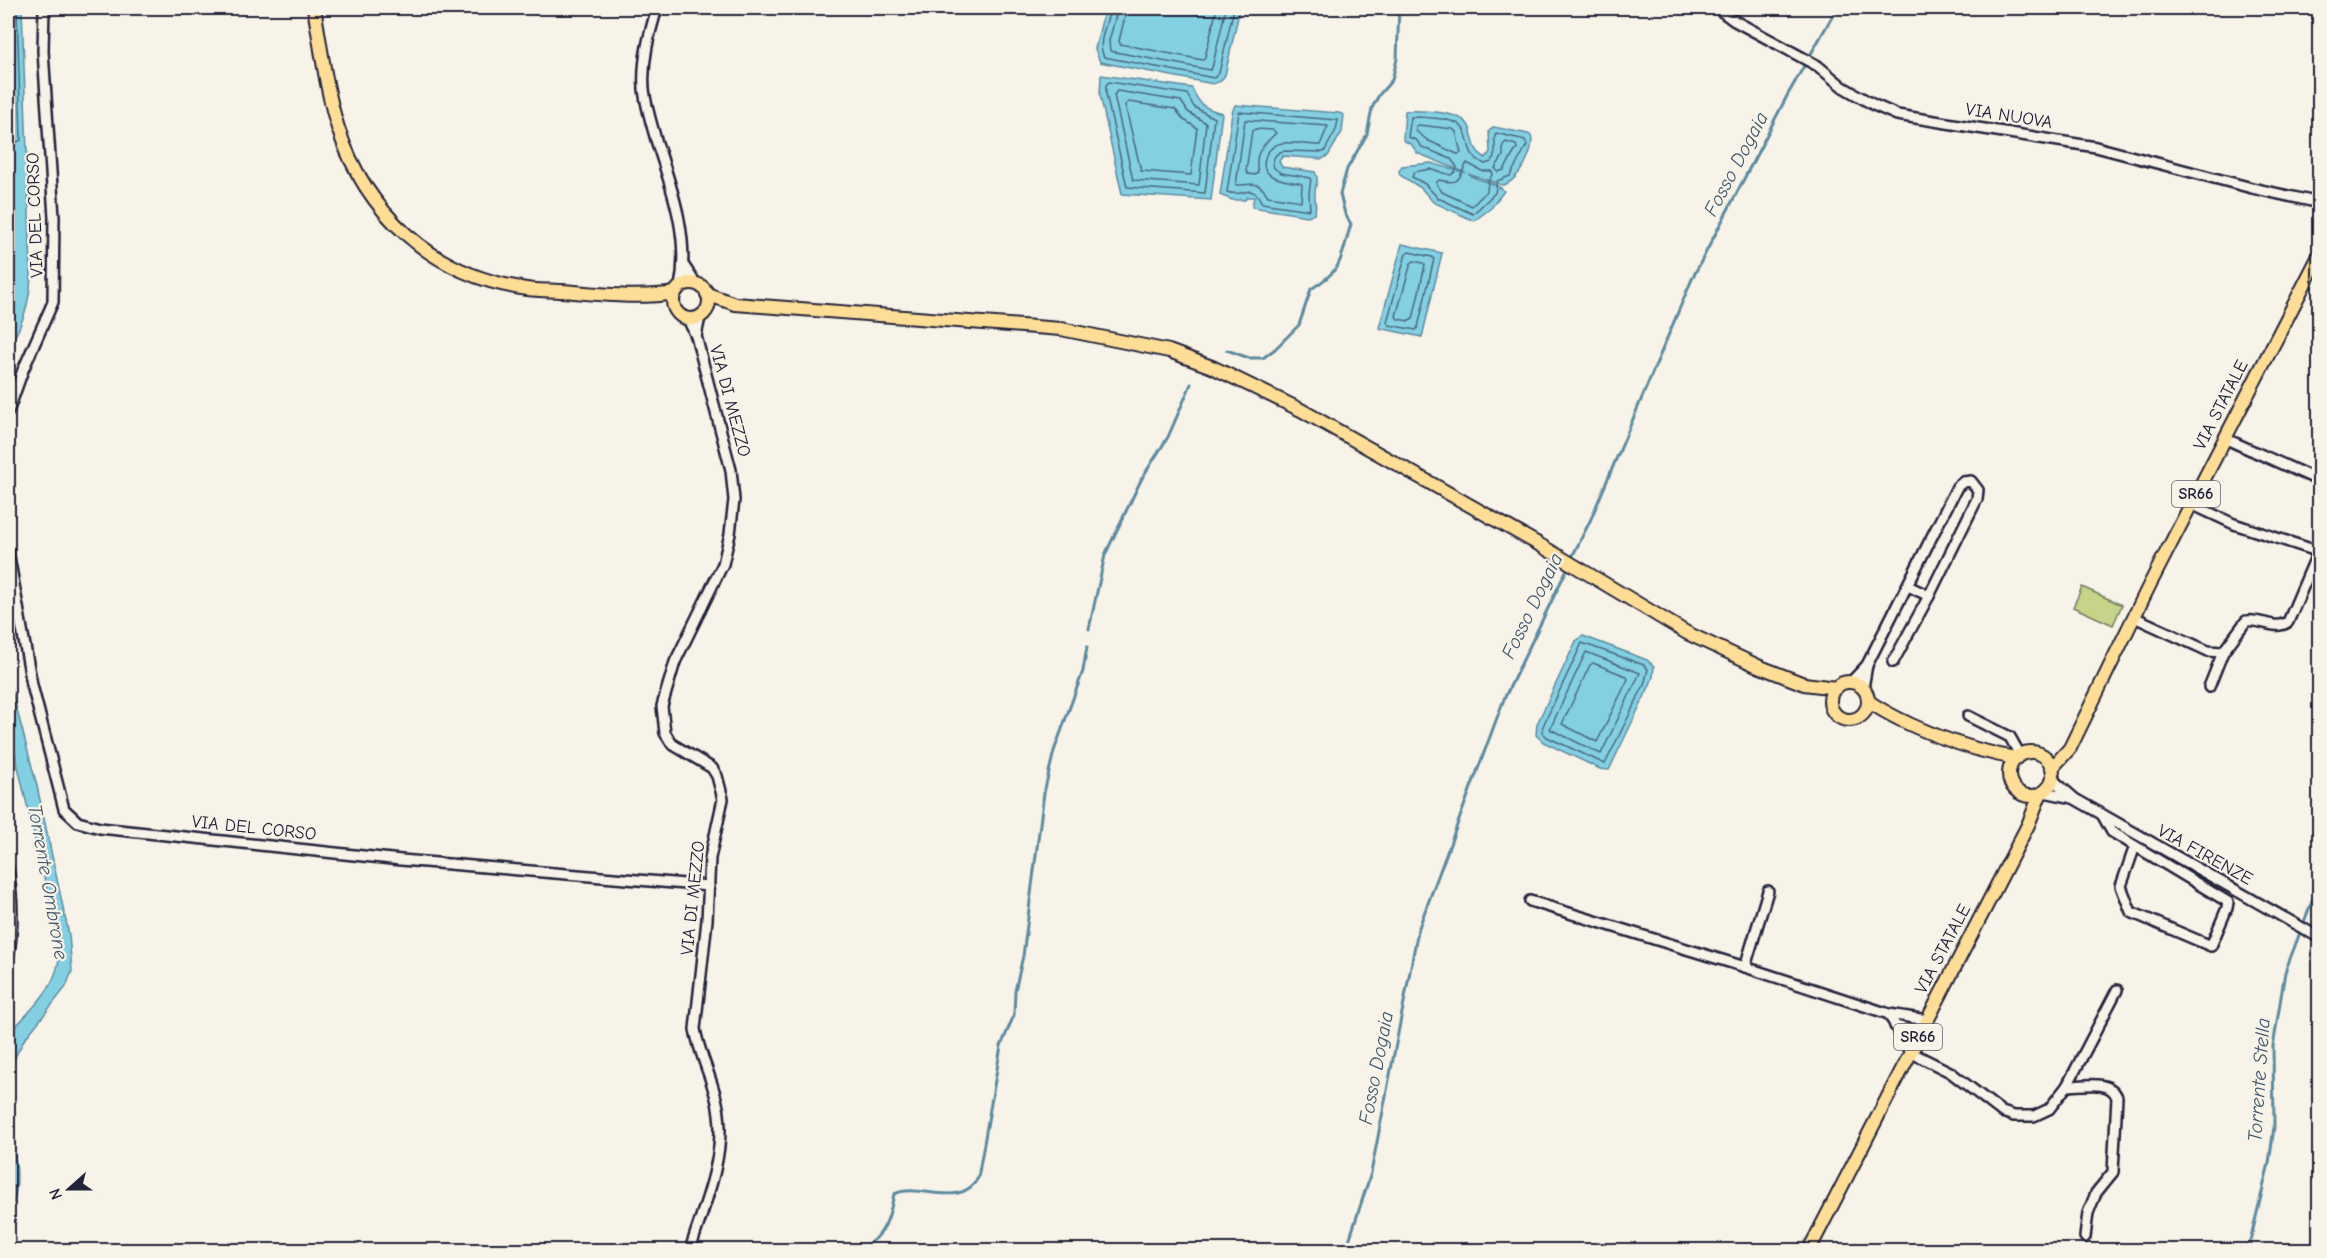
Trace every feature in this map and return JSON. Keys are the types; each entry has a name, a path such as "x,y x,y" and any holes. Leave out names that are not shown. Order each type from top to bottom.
{"main road":[{"path":"314,8 333,106 349,156 361,180 375,203 412,241 452,266 472,275 521,288 647,297 696,284 707,294 735,304 1061,329 1169,351 1221,371 1301,410 1540,545 1687,633 1758,666 1804,684 1836,688"},
{"name":"VIA STATALE","path":"2050,768 2070,748 2224,438 2319,254"},
{"path":"675,309 673,303 678,290"},
{"path":"698,315 708,302 707,294"},
{"path":"647,297 675,309 678,313 698,315 735,304"},
{"path":"1860,716 1867,708 1868,701 1863,688 1850,683 1836,688 1831,698 1831,705 1834,713 1842,719 1850,720 1860,716 1893,718"},
{"path":"1804,684 1831,705"},
{"path":"1868,701 1893,718 1987,753 2018,757 2032,752 2050,768"},
{"path":"1987,753 2009,773 2012,785 2020,794 2026,808 2028,825"},
{"path":"2009,773 2018,757"},
{"name":"SR66","path":"2042,794 2050,768"},
{"path":"2020,794 2034,796 2042,794"},
{"name":"VIA STATALE","path":"1809,1251 2042,794"}],"street":[{"name":"VIA DEL CORSO","path":"8,412 23,370 53,303 54,218 43,51 44,8"},
{"path":"657,8 644,59 644,91 675,199 682,238 684,266 678,290"},
{"name":"VIA NUOVA","path":"1717,8 1732,20 1818,66 1843,87 1897,115 2096,147 2319,203"},
{"path":"684,266 696,284"},
{"name":"VIA DI MEZZO","path":"690,1251 710,1186 721,1131 719,1112 695,1029 707,921 710,858 723,799 720,785 712,768 672,744 665,733 662,706 675,662 723,564 734,509 731,470 696,336 698,315"},
{"path":"2224,438 2319,482"},
{"path":"1850,683 1867,665 1957,487 1963,482 1971,481 1978,490 1977,499 1893,662"},
{"path":"2191,504 2234,524 2319,552 2288,622 2278,626 2252,620 2246,621 2223,652 2209,687"},
{"name":"VIA DEL CORSO","path":"8,551 32,685 64,809 78,822 100,828 400,860 709,886"},
{"path":"1908,586 1929,596"},
{"path":"2134,617 2208,651 2223,652"},
{"path":"1863,688 1867,665"},
{"path":"1968,716 2010,737 2018,757"},
{"path":"2050,768 2075,799"},
{"path":"2042,794 2075,799"},
{"name":"VIA FIRENZE","path":"2075,799 2319,938"},
{"path":"2103,816 2112,832 2228,902 2211,946 2131,912 2121,886 2135,846"},
{"path":"8,869 11,886 8,960"},
{"path":"1745,967 1768,891"},
{"path":"1530,901 1889,1014 1927,1020"},
{"path":"1889,1014 1910,1052 1950,1072 2002,1112 2014,1116 2034,1116 2042,1114 2055,1103 2067,1086 2117,990"},
{"path":"1895,1026 1920,1032"},
{"path":"2067,1086 2107,1086 2114,1091 2117,1097 2113,1172 2096,1193 2088,1213 2085,1237"}],"green space":[{"path":"2082,587 2122,605 2113,625 2073,607"}],"water":[{"path":"8,8 22,8 31,270 26,311 8,348 8,313 14,286"},
{"path":"1105,8 1240,8 1225,75 1221,81 1213,84 1100,62 1095,49"},
{"path":"1101,75 1192,88 1203,105 1222,113 1211,200 1122,194 1100,95"},
{"path":"1235,105 1344,115 1342,132 1328,156 1322,159 1283,156 1279,161 1282,167 1315,172 1317,180 1314,214 1307,216 1252,207 1254,197 1232,200 1220,195"},
{"path":"1405,111 1440,112 1465,121 1469,126 1476,148 1486,158 1490,152 1489,131 1494,127 1528,134 1531,136 1531,149 1519,173 1508,183 1502,185 1468,174 1496,185 1504,191 1491,208 1474,221 1433,202 1421,188 1400,175 1399,171 1402,166 1431,163 1466,173 1417,153 1412,145 1403,140"},
{"path":"1402,244 1442,253 1422,337 1379,328"},
{"path":"1583,636 1647,660 1654,666 1649,687 1609,770 1600,769 1543,742 1536,735 1537,724 1576,641"},
{"name":"Torrente Ombrone","path":"8,676 37,786 69,935 72,971 66,987 24,1040 8,1071 8,1034 46,991 58,966 60,952 8,724"},
{"path":"8,1122 17,1169 17,1181 13,1205 8,1216"}],"waterway":[{"path":"1227,350 1249,358 1263,358 1275,349 1299,325 1311,289 1330,275 1339,262 1351,224 1345,214 1340,194 1347,169 1367,134 1372,108 1379,95 1392,80 1397,59 1399,8"},
{"name":"Fosso Dogaia","path":"1571,559 1590,521 1692,279 1787,96 1837,8"},
{"path":"1089,629 1105,555 1142,478 1168,437 1191,384"},
{"name":"Fosso Dogaia","path":"1346,1250 1371,1173 1418,930 1504,699 1569,565"},
{"path":"782,1250 864,1246 882,1231 894,1194 904,1191 939,1194 961,1192 970,1187 978,1178 1001,1046 1014,1015 1015,991 1023,956 1044,793 1054,751 1083,671 1087,647"},
{"name":"Torrente Stella","path":"2248,1250 2269,1163 2274,1127 2273,1047 2285,972 2320,880"}]}
